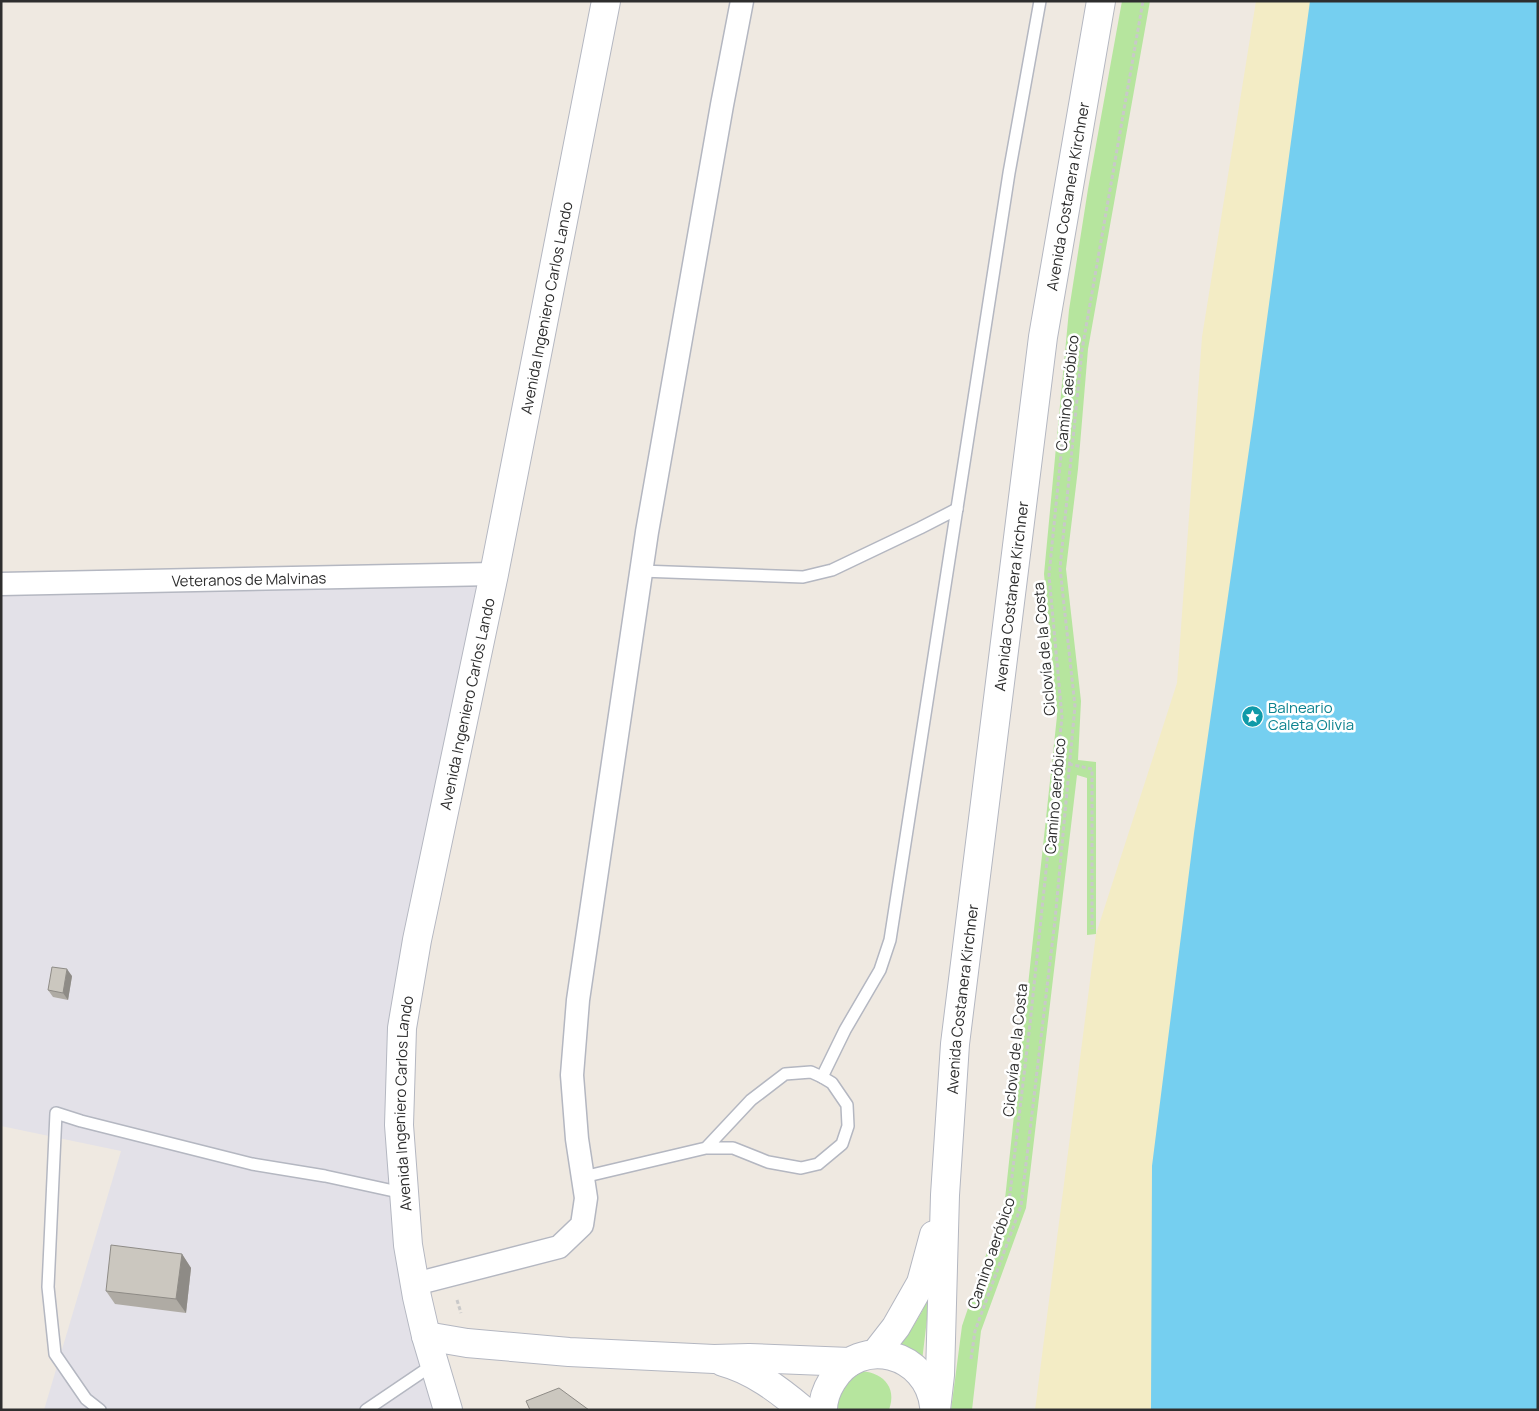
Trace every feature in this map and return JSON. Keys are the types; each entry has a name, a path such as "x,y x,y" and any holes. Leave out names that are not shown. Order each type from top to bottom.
{"street":[{"name":"Avenida Ingeniero Carlos Lando","path":"448,1410 426,1336 408,1245 399,1126 402,1028 416,940 494,574 606,1"},
{"path":"415,1284 558,1246 582,1225 586,1198 577,1139 572,1075 578,1000 641,572 722,105 742,1"},
{"name":"Avenida Costanera Kirchner","path":"945,1195 955,1044 1043,337 1101,1"},
{"name":"Veteranos de Malvinas","path":"1,584 494,574"},
{"path":"823,1410 827,1388 836,1373 862,1358 896,1327 921,1283 945,1195"},
{"path":"935,1410 940,1375 942,1332 945,1195"},
{"path":"426,1336 467,1343 569,1352 714,1359 862,1358 892,1355 907,1362 920,1372 930,1386 935,1410"},
{"path":"714,1359 737,1366 784,1394 803,1410"}],"lane":[{"path":"822,1077 844,1030 880,970 890,940 1008,183 1040,1"},
{"path":"641,572 803,577 832,570 957,508"},
{"path":"583,1177 706,1148 732,1148 768,1162 801,1168 818,1164 842,1144 848,1126 847,1106 832,1082 811,1072 785,1074 751,1100 706,1148"},
{"path":"100,1410 86,1399 55,1354 48,1286 56,1113 252,1164 326,1176 403,1193"},
{"path":"366,1410 434,1364"}],"path":[{"name":"Camino aeróbico","path":"971,1361 975,1332 1021,1206 1055,920 1075,706 1060,568 1082,350 1143,1"},
{"name":"Ciclovía de la Costa","path":"971,1310 1009,1202 1032,1004 1062,717 1049,575 1068,388"},
{"path":"1069,764 1092,769 1092,929"}],"shaded area":[{"path":"494,574 399,1125 448,1410 44,1410 121,1151 1,1126 1,584"}],"green space":[{"path":"1122,1 1150,1 1088,349 1078,469 1066,569 1081,701 1078,760 1096,762 1096,934 1087,935 1087,778 1077,775 1026,1208 981,1331 972,1410 951,1410 962,1326 1005,1199 1057,716 1044,574 1069,310 1088,189"},
{"path":"930,1294 922,1361 891,1346 911,1329"},
{"path":"858,1371 874,1374 886,1381 891,1394 889,1410 839,1410 836,1397 840,1387"}],"sand":[{"name":"Balneario Caleta Olivia","path":"1256,1 1405,1 1289,1410 1035,1410 1096,934 1177,683 1202,337"}],"water":[{"path":"1310,1 1538,1 1538,1410 1151,1410 1152,1166 1194,833 1254,415"}],"building":[{"path":"52,967 67,969 63,993 48,990"},
{"path":"111,1245 182,1254 176,1299 106,1291"},
{"path":"559,1388 589,1410 530,1410 526,1401"}],"place":[{"name":"Balneario Caleta Olivia","path":"1252,716"}]}
